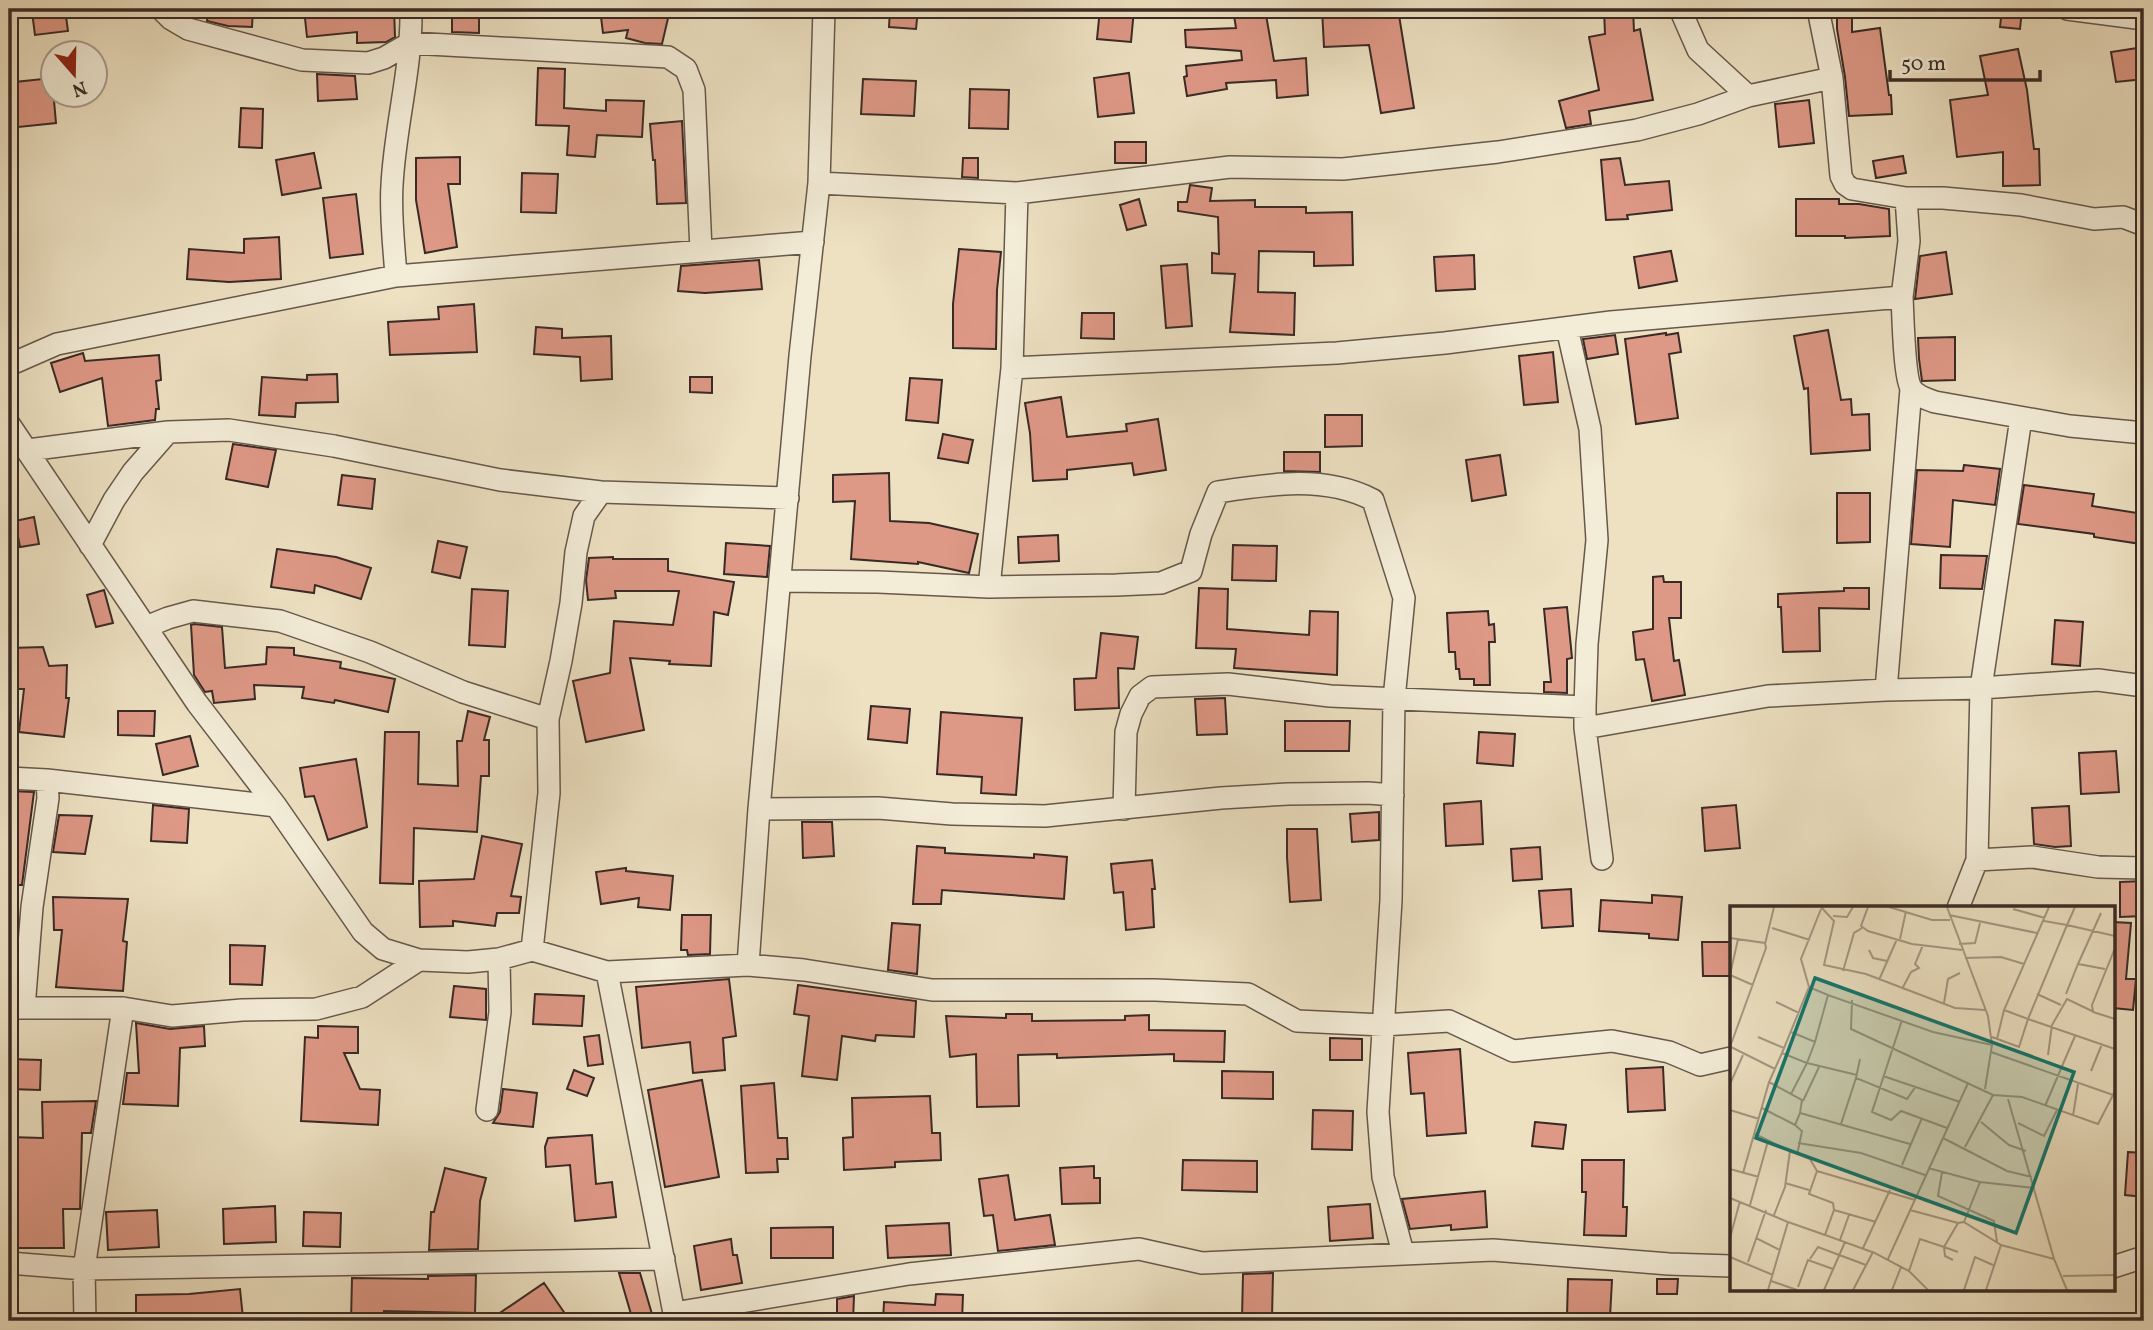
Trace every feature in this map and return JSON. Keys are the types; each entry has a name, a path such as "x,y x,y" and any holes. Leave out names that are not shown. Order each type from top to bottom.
{"street":[{"path":"161,9 188,30 302,60 368,63 384,58 410,43 668,57 686,69 694,90 701,251"},
{"path":"396,276 391,187 410,43 411,9"},
{"path":"748,965 759,809 800,356 819,183 824,9"},
{"path":"1680,9 1698,50 1748,96"},
{"path":"1818,9 1832,78 1844,184 1852,189 1906,198 1943,198 2021,205 2094,219 2123,217 2144,225"},
{"path":"2067,9 2144,19"},
{"path":"819,183 1017,193 1230,167 1343,169 1498,152 1637,130 1698,114 1748,96 1832,78"},
{"path":"989,587 1012,368 1017,193"},
{"path":"1886,690 1911,389 1906,375 1902,297 1909,241 1906,198"},
{"path":"9,365 57,344 396,276 813,242"},
{"path":"1012,368 1337,353 1445,344 1611,322 1902,297"},
{"path":"1567,328 1590,429 1597,540 1587,644 1585,717 1602,859"},
{"path":"1911,389 1921,397 1935,402 2070,426 2144,433"},
{"path":"1959,906 1977,860 1981,688 2021,418"},
{"path":"9,424 197,702 276,806 363,932 383,948 419,960 468,962 499,959 532,950 607,972 748,965 804,970 932,990 1142,990 1248,994 1297,1021 1383,1025 1449,1021 1513,1051 1612,1041 1669,1052 1700,1065 1730,1058"},
{"path":"28,450 169,432 229,430 334,446 500,480 601,492 788,498"},
{"path":"90,545 132,472 169,432"},
{"path":"781,581 989,587 1161,583 1191,571 1201,534 1218,492 1272,484 1338,486 1373,499 1404,598 1394,699 1391,900 1378,1112 1383,1177 1404,1253"},
{"path":"532,950 549,793 548,719 561,661 576,552 584,516 601,492"},
{"path":"146,627 192,611 280,621 370,652 463,691 548,719"},
{"path":"1124,809 1126,732 1131,713 1140,696 1152,687 1228,684 1330,696 1394,699 1585,717 1768,696 1981,688 2098,680 2144,686"},
{"path":"9,778 276,806"},
{"path":"47,780 48,798 16,1008 123,1008 172,1016 242,1010 316,1009 362,997 419,960"},
{"path":"759,809 878,808 952,814 1045,816 1235,797 1393,795"},
{"path":"1977,860 2032,857 2098,867 2144,868"},
{"path":"487,1110 500,1012 499,959"},
{"path":"607,972 676,1317 909,1274 1139,1249 1202,1263 1493,1250 1669,1264 1730,1266"},
{"path":"85,1321 84,1269 123,1008"},
{"path":"2114,1267 2144,1258"},
{"path":"9,1263 84,1269 663,1259"}],"building":[{"path":"65,9 68,31 35,35 32,12"},
{"path":"208,9 253,9 252,27 228,26 207,21"},
{"path":"304,9 394,9 395,37 386,42 357,43 357,32 307,37"},
{"path":"452,9 479,9 479,33 452,32"},
{"path":"600,9 647,9 669,14 662,44 626,38 628,30 603,33"},
{"path":"890,9 918,9 916,29 889,27"},
{"path":"1100,9 1134,9 1131,42 1097,39"},
{"path":"1233,9 1265,9 1274,61 1306,58 1308,95 1277,98 1276,80 1226,83 1227,89 1187,96 1184,77 1187,76 1186,66 1242,60 1241,51 1186,47 1185,30 1236,28"},
{"path":"1322,9 1398,9 1414,108 1381,113 1369,45 1324,47"},
{"path":"1604,9 1633,9 1634,31 1640,29 1653,100 1589,111 1591,124 1566,128 1559,101 1599,90 1589,37 1605,34"},
{"path":"1837,9 1852,9 1852,32 1880,28 1892,114 1849,116 1837,29"},
{"path":"2002,9 2022,10 2020,29 2000,27"},
{"path":"2144,47 2144,79 2116,82 2111,52"},
{"path":"2018,49 2027,90 2034,149 2039,149 2040,185 2003,186 2003,152 1957,157 1950,100 1988,95 1980,56"},
{"path":"538,68 565,69 564,108 606,111 606,100 644,101 642,137 597,135 595,157 567,155 569,126 536,125"},
{"path":"1129,73 1134,113 1098,117 1094,78"},
{"path":"317,74 355,76 357,99 318,101"},
{"path":"863,79 916,81 914,116 861,114"},
{"path":"38,80 38,108 55,108 56,123 9,128 9,111 18,110 15,82"},
{"path":"970,89 1009,90 1008,129 969,128"},
{"path":"1809,100 1814,143 1779,147 1775,104"},
{"path":"241,108 263,109 262,148 239,147"},
{"path":"682,121 686,203 657,204 650,124"},
{"path":"1115,142 1146,142 1146,163 1115,163"},
{"path":"314,153 321,188 282,195 276,160"},
{"path":"1903,156 1906,173 1876,178 1873,161"},
{"path":"460,157 460,184 448,184 457,247 425,253 416,200 416,158"},
{"path":"963,158 978,158 978,178 962,177"},
{"path":"1620,158 1625,185 1669,181 1672,210 1627,215 1628,219 1606,220 1601,160"},
{"path":"522,173 558,174 556,213 521,212"},
{"path":"1190,185 1212,188 1210,201 1255,200 1255,207 1306,207 1306,213 1352,212 1353,265 1314,266 1314,252 1259,251 1258,292 1295,293 1294,335 1230,332 1235,274 1212,273 1212,253 1219,254 1218,217 1178,211 1178,202 1187,202"},
{"path":"356,194 363,254 330,258 323,198"},
{"path":"1139,199 1146,225 1127,230 1120,205"},
{"path":"1796,199 1839,199 1839,204 1889,209 1890,236 1796,236"},
{"path":"279,237 281,279 229,282 187,279 189,249 244,253 244,239"},
{"path":"959,249 1001,252 996,349 953,348 953,304"},
{"path":"1671,251 1677,281 1639,288 1634,257"},
{"path":"1946,252 1952,294 1915,299 1920,256"},
{"path":"1474,255 1475,289 1436,291 1434,257"},
{"path":"759,260 762,289 705,293 678,291 681,266"},
{"path":"1187,264 1192,326 1166,328 1161,266"},
{"path":"474,304 477,352 390,355 388,322 439,319 438,307"},
{"path":"1082,313 1114,313 1114,339 1081,338"},
{"path":"536,327 562,329 562,338 611,336 612,379 581,381 580,357 534,354"},
{"path":"1828,330 1841,400 1851,399 1852,415 1869,414 1870,450 1811,454 1808,388 1804,389 1794,336"},
{"path":"1678,333 1681,352 1669,354 1678,418 1636,424 1625,339"},
{"path":"1615,335 1618,354 1587,359 1583,339"},
{"path":"1955,337 1955,380 1922,381 1918,338"},
{"path":"1553,352 1558,402 1524,405 1519,356"},
{"path":"83,353 85,361 159,355 161,380 156,381 159,409 156,409 155,420 108,426 102,378 60,392 51,363"},
{"path":"337,374 338,402 296,403 295,417 259,415 262,377 307,380 307,375"},
{"path":"690,377 712,377 712,393 690,392"},
{"path":"910,378 942,380 938,423 906,420"},
{"path":"1061,397 1067,437 1127,431 1126,424 1158,419 1166,470 1134,475 1132,463 1067,470 1067,479 1033,481 1025,403"},
{"path":"1325,415 1362,415 1362,446 1325,447"},
{"path":"943,434 973,440 968,463 938,458"},
{"path":"233,444 276,450 268,487 226,479"},
{"path":"1284,452 1320,452 1320,472 1284,471"},
{"path":"1500,455 1506,495 1472,501 1466,460"},
{"path":"1964,465 2000,469 1995,505 1953,500 1950,547 1911,544 1917,470 1963,471"},
{"path":"889,473 890,521 929,523 978,534 969,573 918,562 851,559 855,501 833,502 833,475"},
{"path":"342,475 375,479 372,509 338,505"},
{"path":"2024,485 2094,494 2092,506 2144,514 2141,544 2094,537 2094,534 2018,524"},
{"path":"1837,493 1870,493 1870,542 1837,543"},
{"path":"34,517 39,544 20,547 15,521"},
{"path":"1058,535 1059,561 1019,563 1018,537"},
{"path":"438,541 467,547 460,578 432,572"},
{"path":"726,543 770,546 767,577 724,574"},
{"path":"1233,545 1277,546 1276,581 1232,580"},
{"path":"277,549 336,557 371,568 361,599 315,585 314,593 271,587"},
{"path":"1941,555 1987,556 1982,589 1940,588"},
{"path":"589,558 668,559 668,571 734,582 728,615 714,612 711,666 669,664 670,661 630,658 644,730 586,742 573,681 610,673 614,621 673,625 679,591 615,591 616,598 588,600 586,580"},
{"path":"1663,576 1664,582 1681,582 1681,618 1669,618 1674,661 1679,660 1685,695 1652,701 1644,659 1636,660 1633,632 1653,629 1653,577"},
{"path":"1199,588 1228,589 1227,629 1309,635 1310,611 1338,612 1337,675 1234,668 1236,649 1196,648"},
{"path":"1844,588 1869,588 1869,609 1819,608 1820,651 1783,652 1778,594 1844,591"},
{"path":"472,589 508,591 505,647 469,645"},
{"path":"104,590 113,623 96,627 87,595"},
{"path":"1567,607 1572,658 1567,659 1567,693 1544,692 1544,682 1551,682 1544,609"},
{"path":"1488,611 1489,625 1494,624 1495,642 1489,642 1490,685 1474,685 1474,679 1460,679 1459,669 1456,669 1455,652 1449,652 1447,613"},
{"path":"2055,620 2083,622 2080,666 2052,664"},
{"path":"191,625 222,627 225,668 266,664 267,647 294,648 294,655 341,662 340,668 395,679 388,712 335,700 334,703 302,698 304,687 254,685 255,699 214,703 212,691 205,692 194,675"},
{"path":"1101,633 1138,637 1134,669 1118,668 1119,708 1075,710 1074,679 1096,678"},
{"path":"43,647 49,666 67,665 66,698 69,698 64,737 19,732 24,689 11,689 11,648"},
{"path":"1225,698 1227,734 1197,735 1195,699"},
{"path":"871,706 910,709 907,743 868,739"},
{"path":"118,711 155,711 154,736 118,735"},
{"path":"468,711 490,717 484,740 489,740 489,776 481,776 477,832 414,828 413,884 380,883 385,732 419,732 418,784 458,786 457,741 462,741"},
{"path":"941,712 1022,718 1016,795 981,793 982,777 937,774"},
{"path":"1285,721 1350,721 1349,751 1285,751"},
{"path":"1479,732 1515,734 1513,766 1477,763"},
{"path":"190,736 198,766 163,775 156,744"},
{"path":"2116,751 2119,792 2081,794 2079,753"},
{"path":"356,759 367,827 328,840 314,796 305,797 300,768"},
{"path":"9,791 34,792 22,885 9,885"},
{"path":"1481,801 1483,844 1446,846 1444,804"},
{"path":"153,805 189,809 187,843 151,841"},
{"path":"1736,805 1740,848 1705,851 1702,808"},
{"path":"2069,806 2071,846 2034,844 2032,808"},
{"path":"1379,812 1379,840 1352,842 1350,814"},
{"path":"59,815 92,816 85,854 53,852"},
{"path":"802,822 832,822 834,856 803,858"},
{"path":"1287,829 1317,829 1321,900 1290,902"},
{"path":"482,836 522,844 511,896 521,897 519,913 497,913 495,926 453,921 453,926 420,927 419,881 474,879"},
{"path":"917,846 945,848 945,853 1067,857 1064,899 942,890 941,904 913,904"},
{"path":"1540,847 1542,879 1513,881 1511,849"},
{"path":"1152,860 1155,889 1152,889 1154,927 1126,930 1123,892 1114,893 1111,864"},
{"path":"626,868 626,871 673,876 670,910 638,907 639,898 601,904 596,872"},
{"path":"2144,881 2144,916 2120,917 2120,882"},
{"path":"1571,889 1573,926 1542,928 1539,891"},
{"path":"1652,895 1682,897 1678,940 1649,938 1649,934 1599,931 1601,900 1652,903"},
{"path":"53,897 128,899 123,941 127,942 123,991 56,987 62,930 54,930"},
{"path":"682,915 711,915 710,954 688,955 687,950 681,950"},
{"path":"2114,922 2131,923 2126,979 2136,979 2133,1010 2114,1008"},
{"path":"892,923 920,925 917,974 888,970"},
{"path":"1702,942 1730,942 1730,976 1703,976"},
{"path":"230,945 265,946 262,985 230,984"},
{"path":"729,979 736,1036 723,1038 725,1070 693,1073 690,1042 642,1048 636,987"},
{"path":"798,985 916,1001 914,1037 876,1035 875,1041 842,1036 837,1080 802,1076 809,1016 794,1014"},
{"path":"454,986 486,989 486,1020 450,1017"},
{"path":"535,994 584,996 582,1026 533,1024"},
{"path":"1006,1014 1032,1014 1032,1021 1125,1020 1125,1016 1149,1015 1149,1030 1225,1031 1224,1062 1174,1061 1174,1054 1057,1058 1057,1054 1018,1055 1019,1106 977,1107 976,1054 950,1057 946,1016 1006,1018"},
{"path":"136,1023 170,1029 204,1026 205,1046 180,1048 178,1106 123,1104 127,1073 139,1073"},
{"path":"318,1026 358,1027 358,1053 344,1053 360,1089 380,1090 378,1125 301,1121 305,1037 318,1038"},
{"path":"599,1035 603,1064 588,1066 584,1037"},
{"path":"1330,1038 1362,1039 1362,1060 1330,1060"},
{"path":"1460,1049 1466,1133 1427,1136 1424,1093 1411,1094 1408,1053"},
{"path":"9,1059 41,1060 40,1090 9,1089"},
{"path":"1663,1067 1665,1110 1628,1112 1626,1069"},
{"path":"574,1070 594,1078 587,1096 567,1089"},
{"path":"1222,1071 1273,1072 1273,1099 1222,1098"},
{"path":"702,1080 719,1177 665,1187 648,1090"},
{"path":"774,1083 778,1138 787,1138 788,1159 777,1159 778,1172 746,1173 741,1086"},
{"path":"503,1089 537,1093 533,1127 493,1123 500,1112"},
{"path":"930,1096 932,1133 940,1133 941,1160 895,1162 895,1167 844,1170 843,1138 853,1137 852,1098"},
{"path":"96,1101 91,1133 82,1133 80,1209 63,1209 64,1248 15,1248 15,1205 9,1205 9,1137 43,1138 42,1102"},
{"path":"1313,1110 1353,1111 1352,1150 1312,1149"},
{"path":"1535,1122 1566,1125 1563,1149 1532,1146"},
{"path":"592,1135 596,1184 612,1182 616,1217 575,1221 570,1165 546,1167 545,1147 548,1138"},
{"path":"2128,1152 2144,1153 2144,1197 2125,1195"},
{"path":"1183,1160 1257,1161 1257,1192 1182,1190"},
{"path":"1582,1160 1624,1160 1623,1207 1627,1207 1626,1236 1584,1235 1586,1192 1582,1192"},
{"path":"1094,1166 1094,1178 1100,1178 1100,1203 1062,1204 1060,1168"},
{"path":"445,1168 486,1178 480,1201 478,1249 429,1250 431,1212 434,1212"},
{"path":"1008,1175 1015,1220 1050,1215 1055,1245 998,1251 993,1215 984,1216 979,1179"},
{"path":"1485,1191 1487,1227 1451,1230 1451,1225 1410,1229 1402,1199"},
{"path":"1370,1204 1373,1238 1330,1241 1328,1207"},
{"path":"275,1206 276,1242 224,1244 223,1209"},
{"path":"157,1210 159,1247 108,1250 106,1212"},
{"path":"304,1212 341,1213 340,1247 303,1246"},
{"path":"949,1223 951,1255 888,1258 886,1226"},
{"path":"833,1227 833,1258 771,1258 771,1228"},
{"path":"731,1239 742,1283 701,1290 694,1246"},
{"path":"619,1273 640,1273 654,1321 633,1321"},
{"path":"1273,1273 1272,1318 1242,1318 1243,1274"},
{"path":"476,1275 475,1313 384,1311 385,1321 351,1321 352,1278 428,1279 428,1276"},
{"path":"1568,1279 1612,1280 1610,1317 1567,1316"},
{"path":"1657,1279 1678,1279 1677,1294 1657,1294"},
{"path":"544,1283 570,1321 488,1321"},
{"path":"240,1289 243,1318 215,1321 136,1321 136,1295"},
{"path":"936,1294 963,1295 962,1321 883,1321 884,1302 935,1305"},
{"path":"854,1296 853,1321 837,1321 837,1299"}]}
